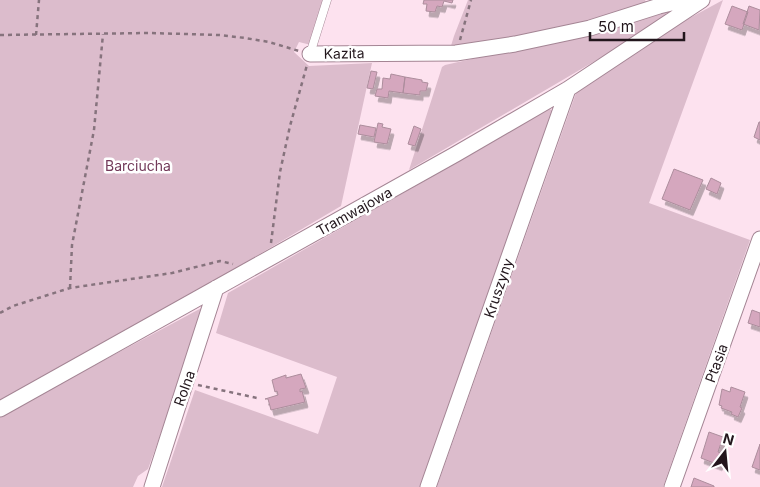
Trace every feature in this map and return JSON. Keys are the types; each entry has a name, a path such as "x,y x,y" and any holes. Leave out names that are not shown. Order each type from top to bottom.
{"street":[{"name":"Kazita","path":"310,54 456,52 516,44 590,28 684,0"},
{"name":"Tramwajowa","path":"0,409 456,154 568,89 702,0"},
{"name":"Kruszyny","path":"428,487 568,89"},
{"name":"Ptasia","path":"672,487 760,238"},
{"name":"Rolna","path":"152,487 216,288"}],"lane":[{"path":"310,54 327,0"}],"path":[{"path":"36,35 37,0"},
{"path":"456,52 471,0"},
{"name":"Kazita","path":"0,35 149,33 245,38 269,42 310,54"},
{"path":"70,288 72,245 94,130 103,34"},
{"path":"272,257 271,240 280,172 290,126 310,54"},
{"path":"0,313 13,306 70,288 172,273 220,261 252,267"},
{"path":"186,382 257,398"}],"green space":[{"name":"Barciucha","path":"0,0 331,0 315,46 299,42 294,52 309,66 372,63 341,206 214,281 0,401"},
{"path":"468,0 645,0 648,6 604,18 471,48 450,49"},
{"path":"723,0 649,203 750,240 663,487 437,487 576,93 675,26"},
{"path":"665,12 670,17 409,170 442,67 445,65 602,30"},
{"path":"548,108 553,111 422,487 162,487 195,390 318,434 337,377 216,333 228,293 508,133"},
{"path":"207,305 148,469 138,476 133,487 0,487 0,416"}],"building":[{"path":"424,0 453,0 452,3 444,1 442,7 437,6 435,12 426,11 427,4 423,4"},
{"path":"732,6 748,12 742,30 725,24"},
{"path":"749,6 760,10 759,30 743,24"},
{"path":"371,71 377,72 373,89 367,88"},
{"path":"391,74 405,77 403,93 389,91 388,98 375,96 377,89 382,89 383,78 390,79"},
{"path":"405,77 428,83 426,91 420,91 420,95 403,93"},
{"path":"760,122 760,140 754,137"},
{"path":"378,123 383,124 382,127 391,129 387,144 374,142"},
{"path":"360,125 376,128 374,137 358,134"},
{"path":"414,126 421,129 415,146 408,144"},
{"path":"674,169 703,180 690,210 662,199"},
{"path":"711,178 721,183 717,194 706,189"},
{"path":"752,310 760,313 760,327 748,323"},
{"path":"301,374 306,388 300,389 300,392 302,391 305,402 271,410 268,399 265,399 278,395 277,391 275,392 272,380 286,375 286,378"},
{"path":"731,387 745,392 738,417 719,405 722,389 730,392"},
{"path":"709,432 723,437 718,452 723,454 719,465 701,458"},
{"path":"760,444 760,470 752,467"},
{"path":"694,478 714,486 714,487 691,487"}]}
